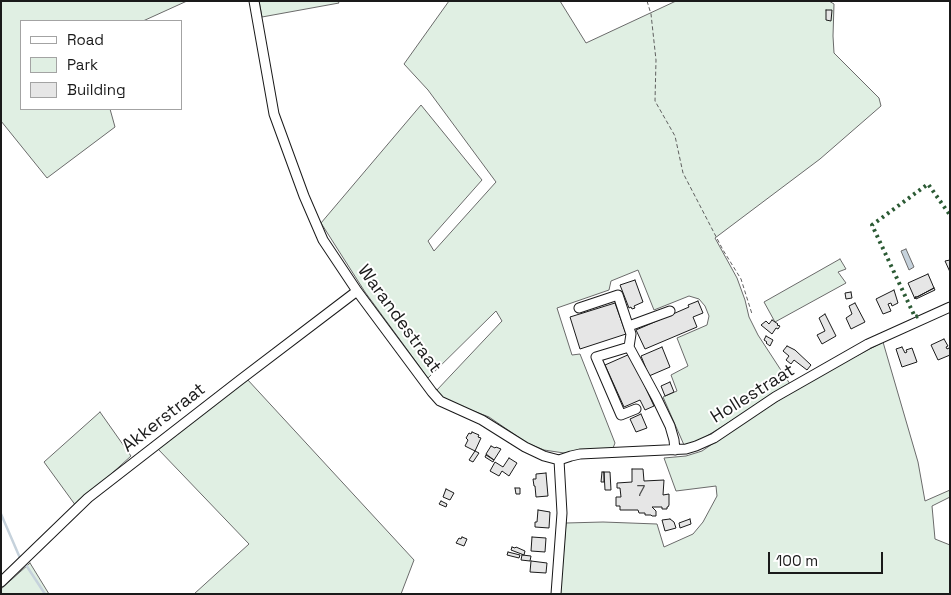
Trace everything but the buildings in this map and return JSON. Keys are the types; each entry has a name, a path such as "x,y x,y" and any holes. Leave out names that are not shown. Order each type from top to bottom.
{"street":[{"name":"Warandestraat","path":"254,1 274,114 286,150 323,240 357,291 440,401 482,420 525,447 544,456 559,460"},
{"name":"Akkerstraat","path":"1,582 88,498 357,291"},
{"path":"579,308 616,291 631,334 629,347 670,426 675,450"},
{"name":"Hollestraat","path":"559,460 580,454 686,449 706,442 775,397 868,344 950,307"},
{"path":"629,326 670,311"},
{"path":"629,347 596,357 621,415 636,409"},
{"path":"556,594 562,513 559,460"}],"path":[{"path":"647,1 651,14 656,60 655,101 675,136 683,173 740,279 752,314"}],"green space":[{"path":"1,1 187,1 145,20 20,20 20,110 110,110 115,127 47,178 1,121"},
{"path":"259,1 338,1 339,3 262,17"},
{"path":"449,1 560,1 586,43 676,1 829,1 834,4 834,53 879,98 881,106 820,159 715,238 737,278 749,317 758,335 790,384 699,441 684,445 663,397 677,391 671,375 688,366 677,338 707,325 709,316 705,306 699,299 689,296 654,310 638,270 611,281 609,290 557,308 572,355 580,354 615,443 613,448 564,453 544,450 527,443 489,417 445,400 436,391 502,321 496,311 428,378 365,292 321,223 421,105 482,180 428,241 434,251 496,182 428,90 404,64"},
{"path":"840,259 846,269 838,272 846,283 775,322 764,302"},
{"path":"883,342 918,462 925,501 950,490 950,497 932,506 935,539 950,545 950,594 560,594 566,523 657,524 664,547 693,534 703,522 717,496 716,486 676,491 664,458 686,456 702,451 756,414 824,373"},
{"path":"247,379 414,560 401,594 194,594 249,544 158,449"},
{"path":"100,412 131,456 76,506 44,462"},
{"path":"30,563 49,594 1,594 1,589"}],"shaded area":[{"path":"906,249 914,267 909,270 901,251"}],"waterway":[{"path":"1,514 20,558"},
{"path":"26,565 45,594"}],"hedge":[{"path":"918,316 915,317 872,225 928,184 950,215"}]}
